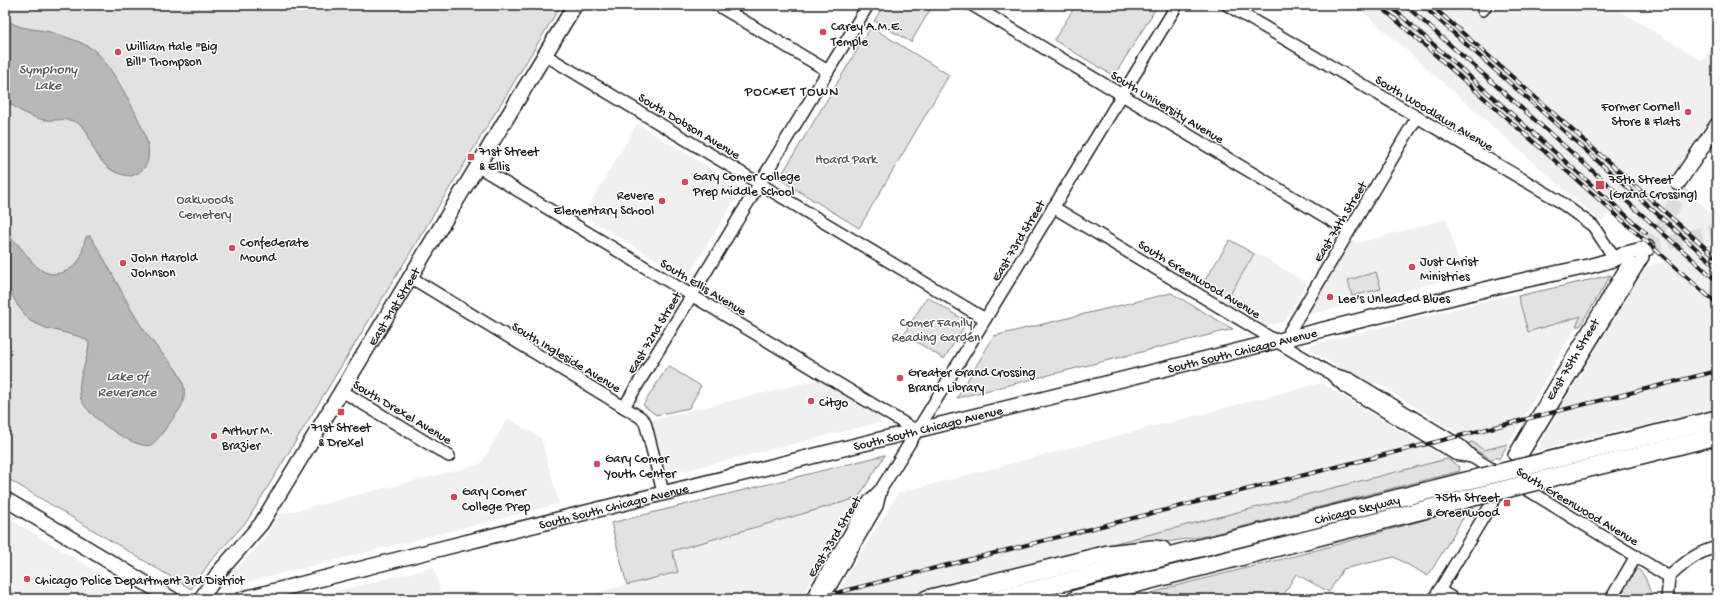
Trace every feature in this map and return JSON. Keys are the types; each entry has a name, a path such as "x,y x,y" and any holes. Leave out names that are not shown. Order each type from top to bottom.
{"highway":[{"name":"Chicago Skyway","path":"997,599 1717,419"},
{"name":"Chicago Skyway","path":"1076,599 1717,436"},
{"path":"927,599 1108,554 1153,549 1180,553"},
{"path":"1108,599 1134,584"}],"main road":[{"name":"East 71st Street","path":"201,599 219,572 261,524 575,5"},
{"path":"1717,125 1681,186 1717,135"},
{"name":"South South Chicago Avenue","path":"242,599 663,492 917,431 1510,283 1642,252"},
{"path":"5,499 172,599"}],"street":[{"path":"717,5 828,71"},
{"name":"East 72nd Street","path":"624,407 868,5"},
{"name":"South University Avenue","path":"972,5 1349,231"},
{"name":"East 73rd Street","path":"811,599 870,501 881,489 917,431 1177,5"},
{"name":"South Woodlawn Avenue","path":"1227,5 1574,212 1593,226 1615,259"},
{"name":"South Dobson Avenue","path":"545,55 985,319"},
{"name":"East 74th Street","path":"1281,340 1349,231 1417,117"},
{"name":"South Ellis Avenue","path":"477,166 917,431"},
{"name":"South Greenwood Avenue","path":"1053,207 1281,340 1332,374 1356,383 1461,446 1472,457 1669,577"},
{"name":"East 75th Street","path":"1437,595 1507,478 1510,464 1530,427 1642,252"},
{"name":"South Ingleside Avenue","path":"410,277 640,417 645,422 663,492"},
{"name":"South Drexel Avenue","path":"342,391 449,456"},
{"name":"East 73rd Street","path":"823,599 877,506 881,489"},
{"path":"1667,599 1669,577 1684,562 1699,553 1717,548"},
{"path":"1611,599 1636,556"},
{"path":"1437,595 1454,599"}],"shaded area":[{"path":"1355,5 1610,5 1703,61 1717,37 1717,111 1673,179 1717,218 1717,411 1613,432 1537,451 1549,427 1646,267 1663,262 1610,213 1601,222"},
{"name":"Revere Elementary School","path":"637,124 742,188 687,278 583,215"},
{"path":"1447,219 1462,276 1312,314 1308,311 1351,240 1358,243"},
{"path":"1255,252 1307,283 1285,321 1266,326 1225,301"},
{"path":"1518,293 1528,332 1582,316 1508,444 1484,450 1377,383 1368,385 1310,350 1312,345"},
{"path":"818,380 880,418 881,422 667,475 652,420"},
{"path":"1321,383 1447,459 895,599 833,599 898,493"},
{"name":"Gary Comer College Prep","path":"508,418 541,438 559,504 231,586 228,585 228,578 262,542 280,512 282,514 481,464"},
{"path":"858,498 800,599 571,599 678,572 671,552"},
{"path":"5,516 142,599 5,599"},
{"path":"434,567 442,599 305,599"}],"green space":[{"name":"Oakwoods Cemetery","path":"5,5 561,5 247,521 210,562 191,589 5,477"},
{"path":"884,5 933,5 911,42 874,21"},
{"path":"1076,5 1092,5 1095,7 1097,5 1158,5 1114,76 1054,40"},
{"name":"Hoard Park","path":"871,27 949,75 859,228 779,179"},
{"path":"1230,240 1254,254 1228,298 1203,283"},
{"path":"1376,272 1381,289 1352,296 1348,280"},
{"path":"1611,275 1580,326 1576,326 1581,316 1528,332 1518,296"},
{"path":"1171,293 1233,329 957,398 994,336"},
{"name":"Comer Family Reading Garden","path":"927,297 967,322 944,359 904,334"},
{"path":"668,366 701,386 689,408 656,415 643,405"},
{"path":"1472,442 1484,450 1508,444 1499,459 1495,457 1493,460 1465,444"},
{"path":"885,455 858,498 672,551 678,572 627,585 611,523"},
{"path":"1447,459 1459,466 1460,471 1206,536 1147,545 1002,575 908,599 895,599"},
{"path":"1470,507 1428,576 1394,557 1343,569 1329,592 1296,574 1281,599 1133,599 1171,587 1306,553"},
{"path":"1637,568 1645,577 1653,599 1617,599"}],"water":[{"name":"Symphony Lake","path":"5,17 14,24 26,28 50,32 79,42 95,51 102,58 118,81 146,137 148,157 146,165 143,169 131,176 123,175 110,169 100,160 86,130 79,124 70,120 45,120 34,117 18,110 5,99"},
{"name":"Lake of Reverence","path":"7,235 19,246 37,267 51,274 65,272 78,262 87,236 90,236 99,249 145,332 176,369 184,387 184,399 182,405 162,433 151,445 143,445 123,437 101,422 85,406 81,399 80,384 89,342 81,337 46,328 30,321 18,306 5,283 5,236"}],"tunnel":[{"path":"1648,248 1684,188"},
{"path":"1648,248 1717,230"}],"railway":[{"path":"1379,5 1717,304"},
{"path":"1389,5 1646,233"},
{"path":"1405,5 1717,281"},
{"path":"1422,5 1717,267"},
{"path":"1431,5 1717,258"},
{"path":"812,599 1717,371"}],"place":[{"name":"Carey A.M.E. Temple","path":"823,32"},
{"name":"William Hale \"Big Bill\" Thompson","path":"118,52"},
{"name":"Former Cornell Store & Flats","path":"1688,112"},
{"name":"71st Street & Ellis","path":"471,157"},
{"name":"Gary Comer College Prep Middle School","path":"685,182"},
{"name":"75th Street (Grand Crossing)","path":"1600,185"},
{"name":"Revere Elementary School","path":"662,201"},
{"name":"Confederate Mound","path":"232,248"},
{"name":"John Harold Johnson","path":"123,263"},
{"name":"Just Christ Ministries","path":"1412,267"},
{"name":"Lee's Unleaded Blues","path":"1330,297"},
{"name":"Greater Grand Crossing Branch Library","path":"900,378"},
{"name":"Citgo","path":"811,401"},
{"name":"71st Street & Drexel","path":"341,412"},
{"name":"Arthur M. Brazier","path":"214,436"},
{"name":"Gary Comer Youth Center","path":"597,464"},
{"name":"Gary Comer College Prep","path":"454,497"},
{"name":"75th Street & Greenwood","path":"1507,503"},
{"name":"Chicago Police Department 3rd District","path":"27,579"}],"district":[{"name":"POCKET TOWN","path":"792,90"}]}
